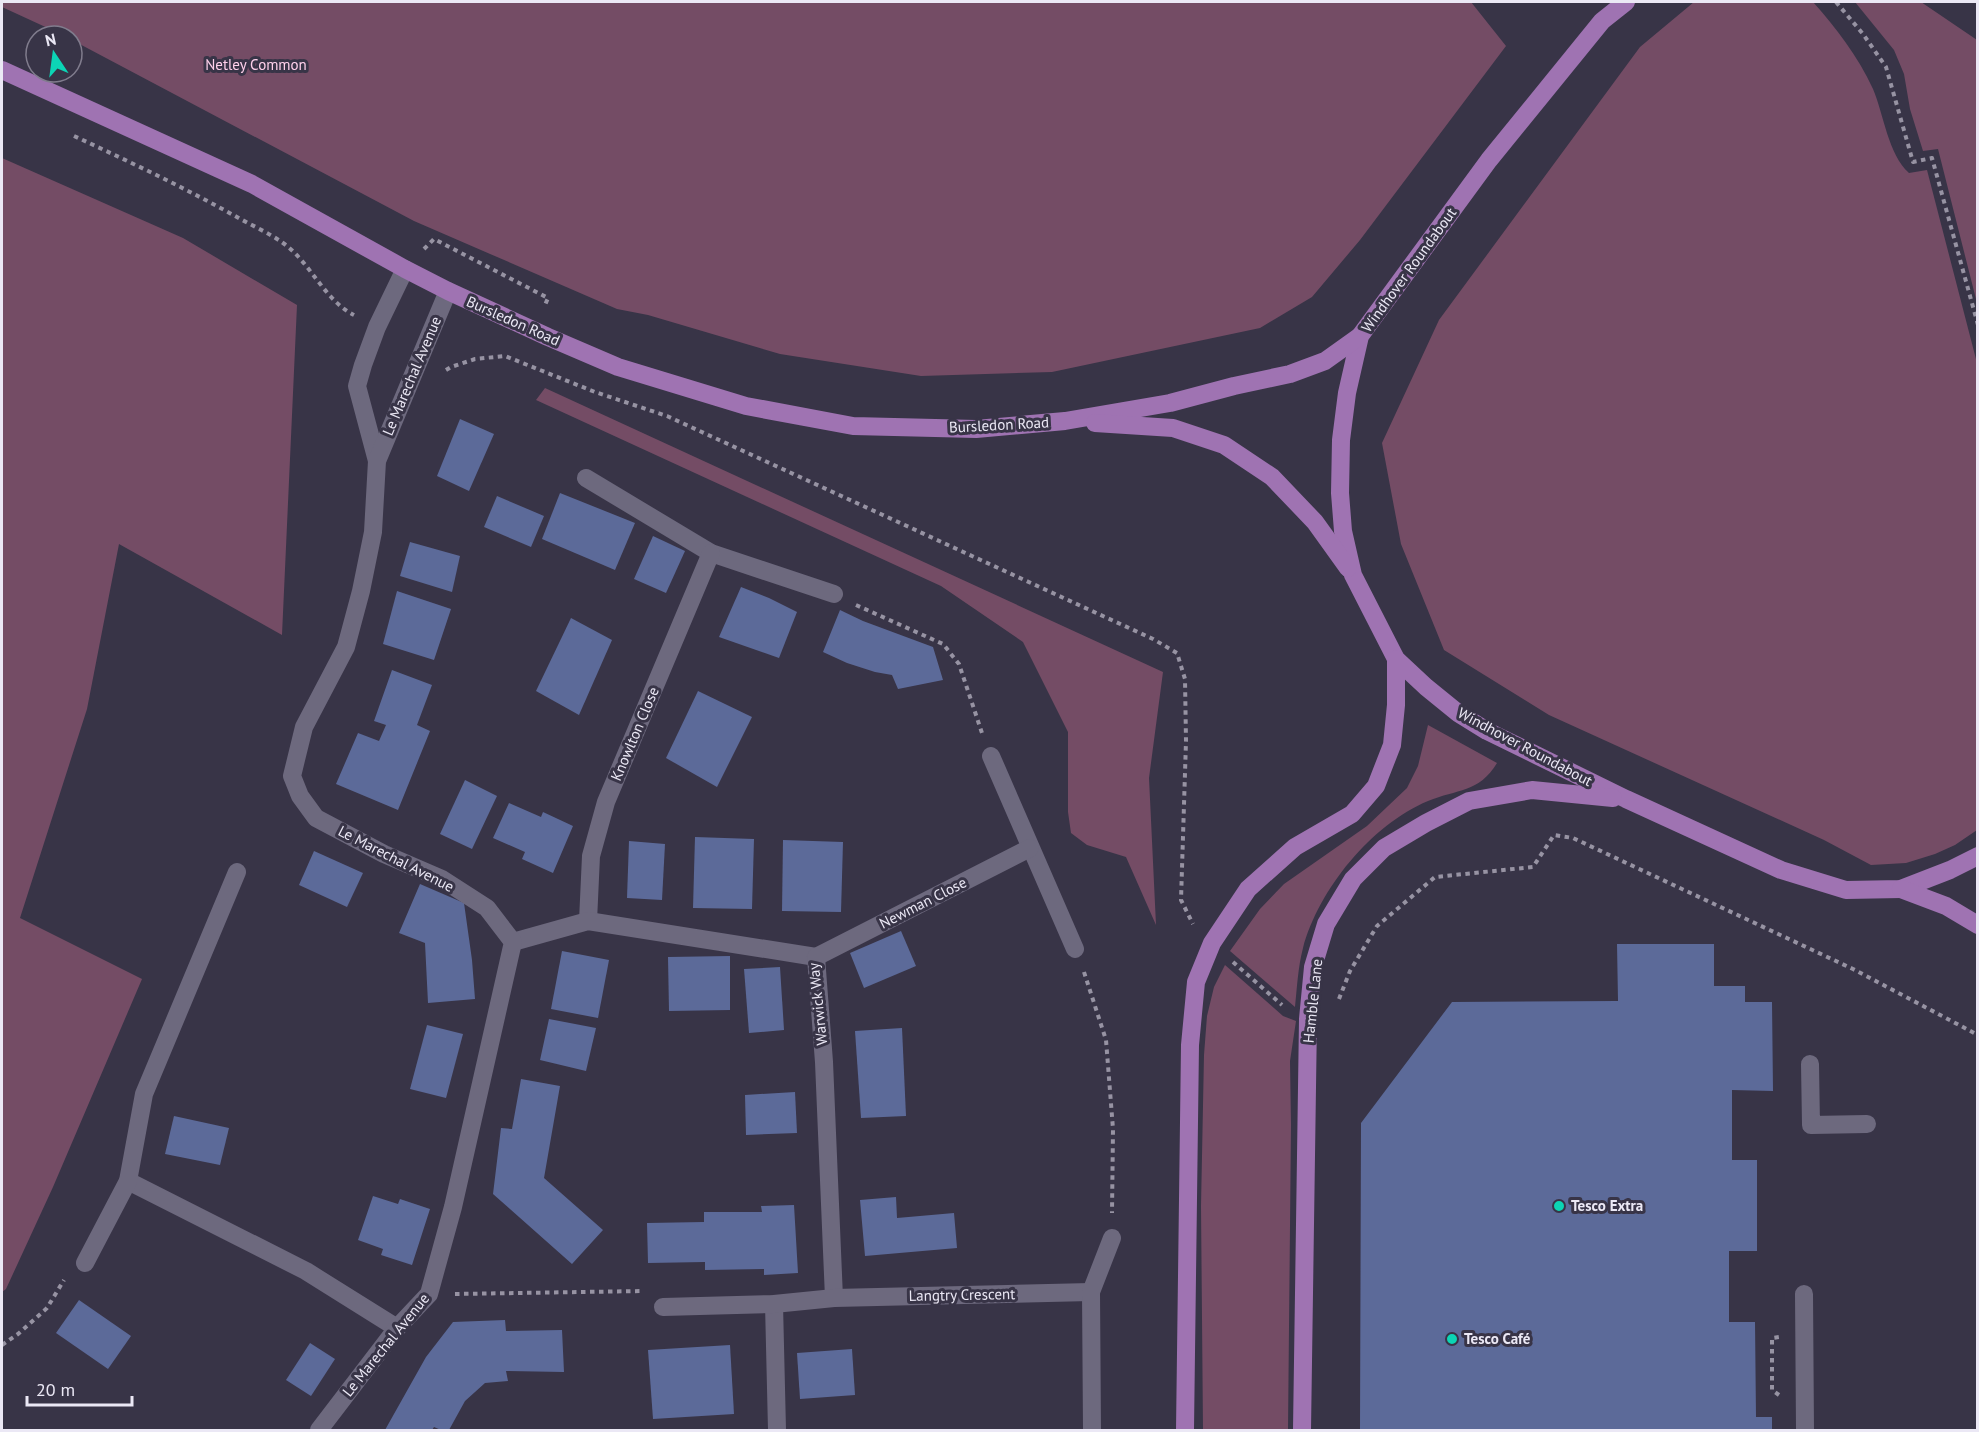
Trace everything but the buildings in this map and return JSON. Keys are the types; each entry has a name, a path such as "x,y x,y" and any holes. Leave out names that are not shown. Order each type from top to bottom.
{"main road":[{"path":"1602,21 1615,2"},
{"name":"Windhover Roundabout","path":"1626,2 1602,21 1489,160 1360,336 1347,393 1341,440 1340,492 1343,531 1353,575 1396,659 1458,713 1626,800 1781,870 1846,890 1900,889 1950,870 1977,856"},
{"name":"Bursledon Road","path":"2,70 252,184 448,291 618,367 746,406 853,426 976,429 1065,421 1170,403 1290,374 1325,361 1360,336"},
{"name":"Bursledon Road","path":"1065,421 1173,428 1224,446 1272,477 1315,522 1353,575"},
{"path":"1185,1431 1190,1046 1197,982 1212,943 1248,889 1295,847 1352,813 1376,786 1392,745 1396,705 1396,659"},
{"name":"Hamble Lane","path":"1302,1431 1308,1019 1313,967 1326,924 1353,879 1384,848 1469,801 1532,790 1626,800"},
{"path":"1900,889 1946,906 1977,925"}],"street":[{"name":"Le Marechal Avenue","path":"319,1431 397,1328 429,1294 453,1206 513,942 487,908 442,879 384,854 316,818 300,796 292,776 304,728 346,647 361,591 373,532 377,461 357,386 377,327 405,269"},
{"name":"Le Marechal Avenue","path":"377,461 448,291"},
{"path":"586,478 711,553 834,594"},
{"name":"Knowlton Close","path":"588,921 591,856 606,802 711,553"},
{"path":"991,756 1078,955"},
{"name":"Newman Close","path":"816,957 1030,848"},
{"path":"85,1263 128,1181 144,1094 237,872"},
{"name":"Warwick Way","path":"513,942 588,921 816,957 824,1062 834,1298"},
{"path":"1810,1064 1811,1125 1868,1124"},
{"path":"128,1181 306,1271 397,1328"},
{"path":"1092,1431 1091,1292 1112,1238"},
{"name":"Langtry Crescent","path":"834,1298 1091,1292"},
{"path":"1804,1294 1804,1431"},
{"path":"663,1307 774,1304 834,1298"},
{"path":"774,1304 777,1431"}],"path":[{"path":"1836,2 1863,34 1886,67 1913,162 1932,158 1977,325"},
{"path":"74,136 209,202 283,243 303,261 317,281 345,310"},
{"path":"405,269 434,239 548,297"},
{"path":"444,372 451,367 475,359 505,356 595,392 667,416 1177,652 1185,679 1186,741 1181,900 1190,920 1212,943 1288,1010 1308,1019 1328,1027 1350,971 1377,926 1435,877 1533,867 1554,835 1573,838 1853,969 1977,1035"},
{"path":"834,594 943,644 959,664 991,756"},
{"path":"1078,955 1106,1040 1113,1129 1112,1238"},
{"path":"2,1345 47,1308 69,1272 85,1263"},
{"path":"429,1294 650,1291 663,1307"}],"green space":[{"name":"Netley Common","path":"2,2 1471,2 1506,46 1360,240 1312,297 1260,328 1052,372 921,376 780,354 648,315 617,309 414,221 84,46 84,24 39,24 2,7"},
{"path":"1694,2 1813,2 1838,32 1873,89 1896,156 1909,173 1927,170 1977,363 1977,830 1955,845 1906,863 1871,865 1824,840 1549,715 1444,650 1401,544 1382,443 1439,320 1640,47"},
{"path":"1855,2 1921,2 1977,40 1977,303 1938,149 1923,151 1910,109 1904,74 1894,50"},
{"path":"2,158 183,238 297,305 282,635 119,544 87,709 20,918 142,979 53,1187 6,1289 2,1292"},
{"path":"545,388 1163,672 1149,778 1156,925 1126,857 1087,845 1071,833 1068,812 1068,732 1023,642 941,586 536,400"},
{"path":"1428,725 1497,763 1483,780 1475,785 1428,801 1407,812 1387,826 1350,861 1321,904 1311,926 1301,955 1295,1007 1230,951 1260,909 1284,884 1367,826 1407,788 1418,766"},
{"path":"1225,965 1283,1016 1296,1021 1290,1061 1288,1430 1203,1430 1201,1206 1204,1055 1207,1016 1214,987"}],"place":[{"name":"Tesco Extra","path":"1559,1206"},
{"name":"Tesco Café","path":"1452,1339"}]}
